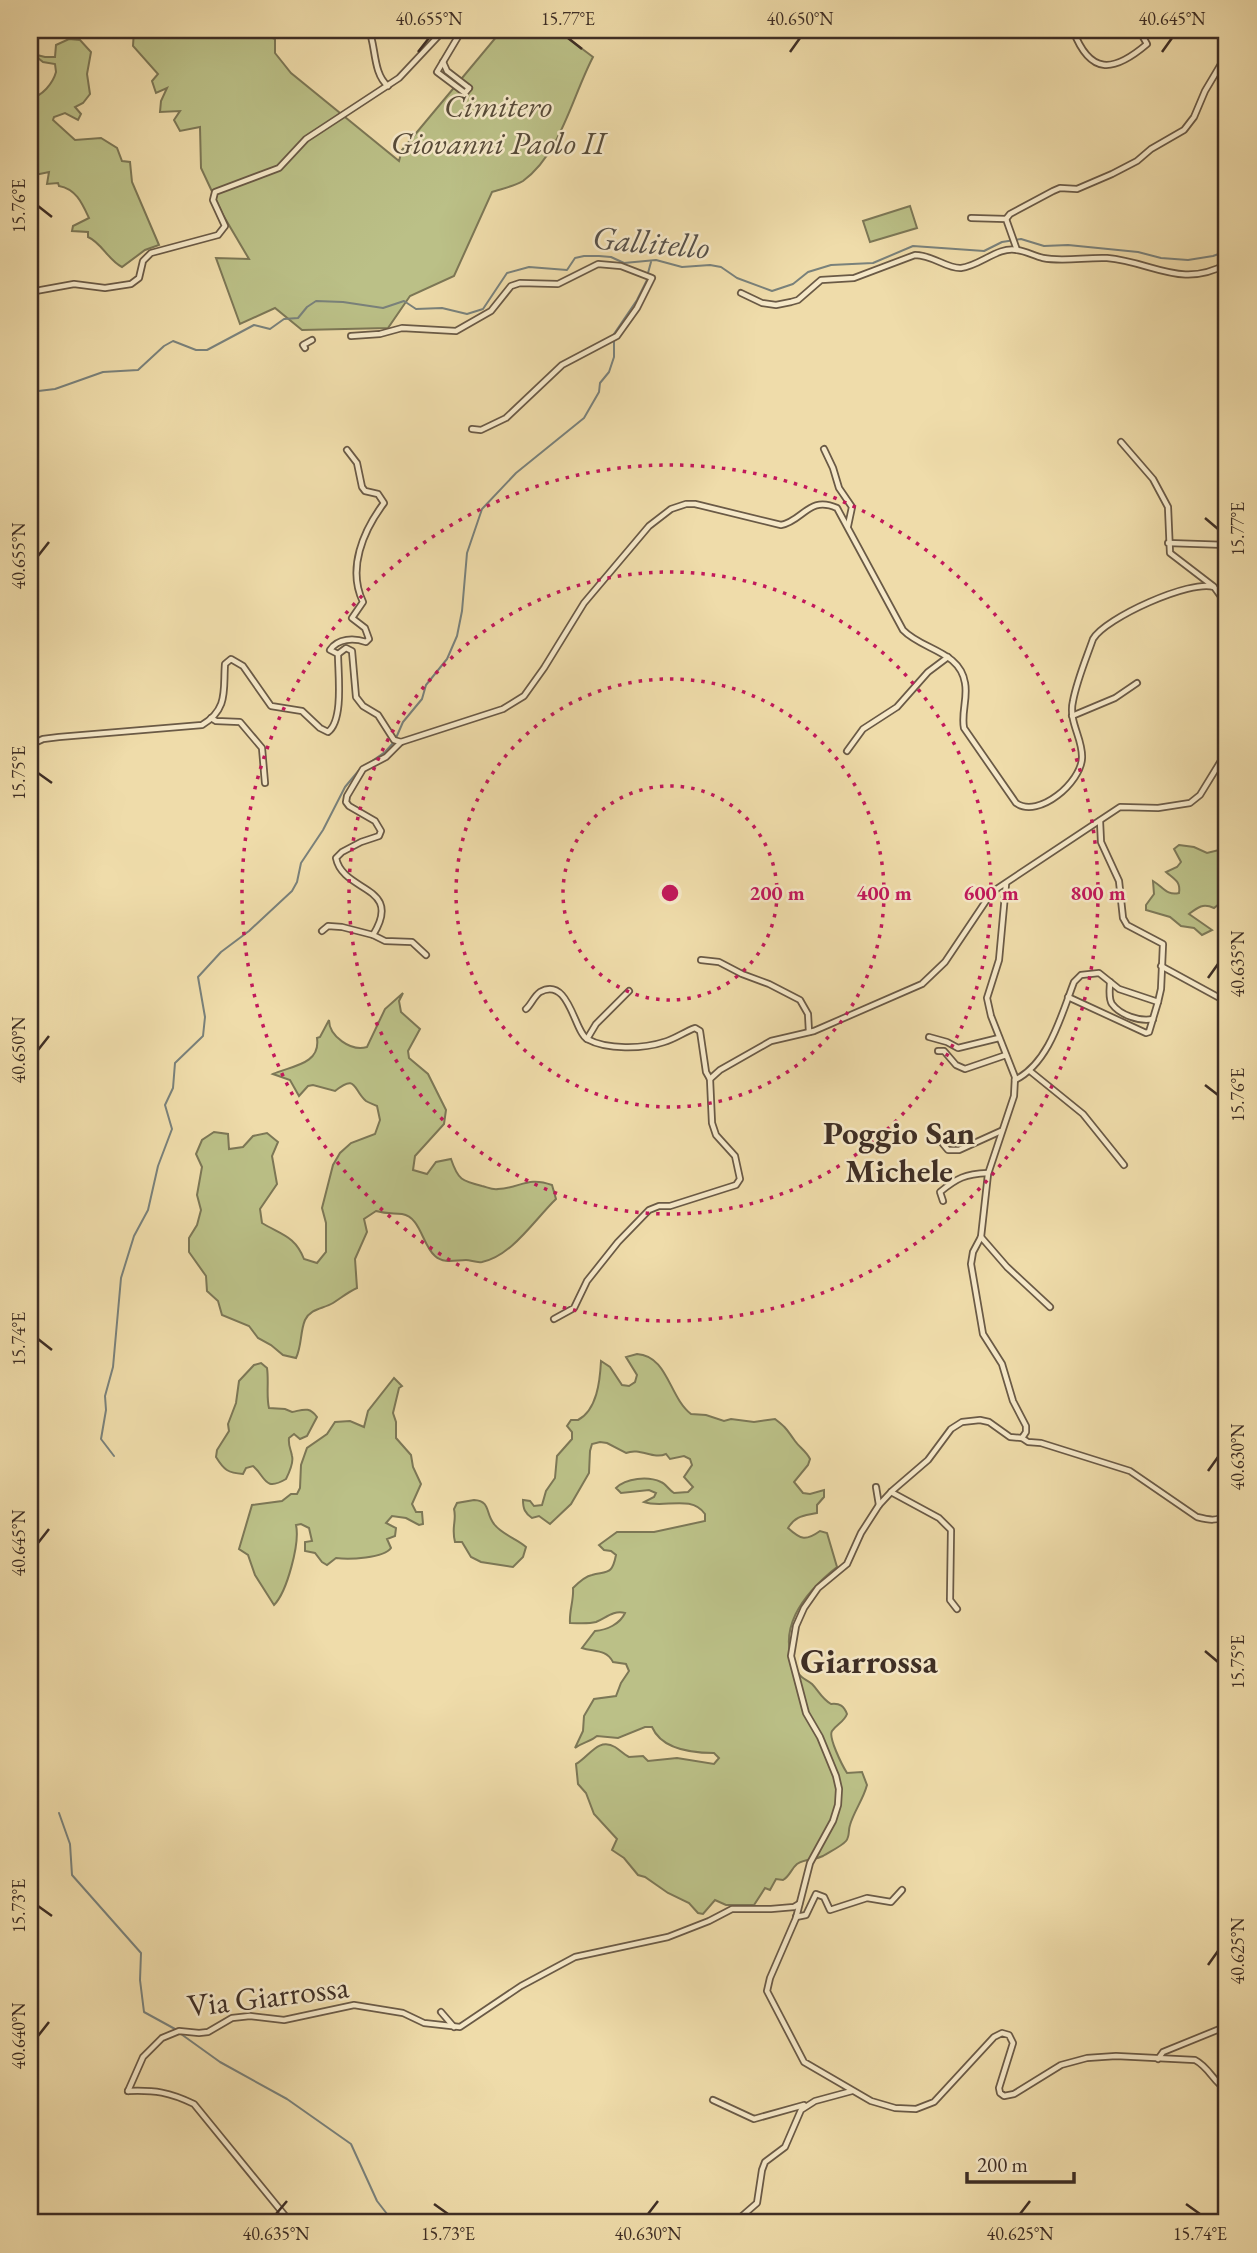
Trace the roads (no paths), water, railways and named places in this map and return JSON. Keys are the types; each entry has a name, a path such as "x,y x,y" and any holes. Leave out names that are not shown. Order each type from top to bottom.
{"street":[{"path":"369,30 380,77 388,86"},
{"path":"30,292 69,284 105,288 134,283 150,253 216,236 222,231 224,223 212,199 217,190 278,169 304,141 405,73 444,30"},
{"path":"443,62 447,71 469,88 466,93 438,72 443,62 462,30"},
{"path":"1073,30 1086,55 1096,63 1107,66 1121,63 1145,46 1147,42 1139,30"},
{"path":"1006,219 1010,214 1060,188 1077,189 1112,174 1184,130 1194,117 1205,91 1227,54"},
{"path":"971,218 1006,219"},
{"path":"1006,219 1017,248"},
{"path":"741,293 762,303 776,304 797,300 821,281 854,278 915,255 926,255 961,268 1007,249 1017,248 1043,258 1109,258 1183,276 1214,272 1227,264"},
{"path":"351,336 380,334 402,328 456,331 491,311 511,286 558,284 598,264 621,266 652,278 637,308 617,336 552,372 506,418 481,430 472,429"},
{"path":"305,348 303,345 312,340"},
{"path":"1121,442 1153,479 1168,507 1168,543 1172,555 1214,587 1227,605"},
{"path":"824,449 839,488 852,507 848,527"},
{"path":"338,654 332,652 331,648 340,642 359,639 366,642 369,639 365,628 352,618 363,602 358,592 355,571 368,528 384,503 378,494 365,491 362,487 357,463 347,450"},
{"path":"373,935 380,923 380,902 372,892 350,879 337,864 336,858 361,842 379,836 381,831 375,821 349,806 346,800 363,769 386,757 401,742 503,709 524,696 584,603 649,526 671,509 695,504 780,525 794,520 811,506 830,505 838,510 903,630 948,657 959,667 966,687 962,720 964,728 1021,806 1030,808 1043,806 1078,773 1083,755 1072,716 1072,702 1093,639 1099,630 1153,600 1199,586 1214,587"},
{"path":"1168,543 1227,545"},
{"path":"338,654 346,648 350,649 353,655 356,697 363,706 378,715 394,740 401,742"},
{"path":"30,746 43,739 58,737 202,724 211,718 223,700 226,684 225,664 231,659 243,666 271,706 302,711 322,730 330,731 334,724 339,690 338,654"},
{"path":"847,751 863,729 897,707 928,672 948,657"},
{"path":"1072,716 1115,698 1137,683"},
{"path":"211,718 216,721 240,722 261,746 264,783"},
{"path":"710,1079 720,1070 771,1041 809,1032 926,981 945,962 989,895 1120,807 1158,808 1190,803 1200,795 1227,751"},
{"path":"1068,997 1146,1033 1149,1032 1161,989 1163,944 1127,925 1123,918 1119,881 1101,842 1100,821"},
{"path":"30,823 30,841"},
{"path":"1006,884 999,960 987,998 1015,1080 1013,1103 988,1173 981,1237 973,1252 971,1264 983,1334 1002,1364 1013,1401 1026,1426 1026,1434 1021,1438"},
{"path":"30,914 33,921 30,929"},
{"path":"322,931 328,926 335,926 373,935 385,941 412,942 426,955"},
{"path":"701,960 719,962 800,1000 808,1014 809,1032"},
{"path":"1161,966 1227,1002"},
{"path":"1015,1080 1030,1071 1046,1049 1074,982 1081,975 1099,973 1124,992 1158,1002"},
{"path":"1110,982 1113,1005 1130,1017 1153,1019"},
{"path":"526,1009 541,992 556,991 566,1000 580,1033 600,1043 623,1047 655,1045 691,1029 697,1029 703,1039 706,1072 710,1079 712,1123 716,1135 735,1156 740,1175 738,1183 678,1204 649,1210 618,1242 587,1281 574,1308 554,1319"},
{"path":"587,1038 596,1024 629,991"},
{"path":"929,1037 958,1048 999,1038"},
{"path":"938,1051 944,1051 956,1065 965,1069 1006,1055"},
{"path":"1030,1071 1083,1114 1124,1165"},
{"path":"943,1144 950,1151 959,1150 1001,1131"},
{"path":"943,1200 940,1192 956,1178 988,1173"},
{"path":"981,1237 1007,1267 1050,1307"},
{"path":"1227,1514 1220,1520 1197,1517 1130,1471 1048,1445 1010,1437 985,1420 962,1422 948,1432 928,1460 879,1505 861,1533 848,1564 812,1595 796,1626 791,1656 806,1713 820,1737 836,1776 838,1805 833,1821 810,1863 796,1917 767,1991 804,2062 876,2103 895,2108 911,2110 938,2099 994,2037 1002,2033 1011,2036 1013,2043 999,2088 1000,2093 1006,2097 1075,2060 1112,2056 1198,2061 1227,2090"},
{"path":"876,1487 879,1505"},
{"path":"891,1492 948,1525 952,1535 950,1600 957,1609"},
{"path":"796,1917 806,1915 816,1894 824,1898 830,1910 867,1898 891,1902 902,1890"},
{"path":"441,2012 455,2028 467,2024 521,1986 575,1957 668,1937 732,1909 794,1907 800,1903"},
{"name":"Via Giarrossa","path":"291,2223 194,2104 156,2090 128,2091 148,2051 173,2033 208,2032 232,2018 250,2016 284,2020 340,2009 346,2005 403,2013 424,2023 455,2028"},
{"path":"1158,2059 1163,2052 1227,2026"},
{"path":"713,2101 754,2119 853,2091"},
{"path":"734,2223 757,2203 765,2162 785,2147 796,2119 808,2104"}],"waterway":[{"name":"Gallitello","path":"30,392 55,389 103,372 138,370 173,341 196,350 207,350 254,325 270,329 284,319 298,318 316,301 383,308 404,301 416,309 442,308 467,314 483,309 507,273 529,267 567,270 575,258 584,256 611,257 624,263 656,260 682,267 721,267 737,278 772,291 793,284 808,272 831,265 873,263 913,246 984,251 1002,242 1021,239 1044,246 1068,245 1188,260 1227,251"},
{"path":"648,273 651,262"},
{"path":"614,334 648,278"},
{"path":"396,738 403,722 422,699 426,685 447,659 457,636 467,553 482,509 516,473 584,418 599,392 600,383 609,372 614,357 614,340"},
{"path":"365,766 394,742"},
{"path":"114,1456 101,1439 106,1410 105,1396 113,1367 121,1278 134,1236 148,1210 158,1166 172,1129 165,1105 173,1088 175,1063 203,1036 205,1017 198,977 221,952 249,931 292,891 301,863 323,830 345,787 360,769"},
{"path":"59,1813 70,1844 72,1875 141,1953 140,1980 144,2012 175,2029"},
{"path":"181,2034 220,2062 287,2099 351,2144 377,2201 394,2223"}],"district":[{"name":"Poggio San Michele","path":"899,1151"},
{"name":"Giarrossa","path":"869,1660"}],"park label":[{"name":"Cimitero Giovanni Paolo II","path":"498,124"}]}
